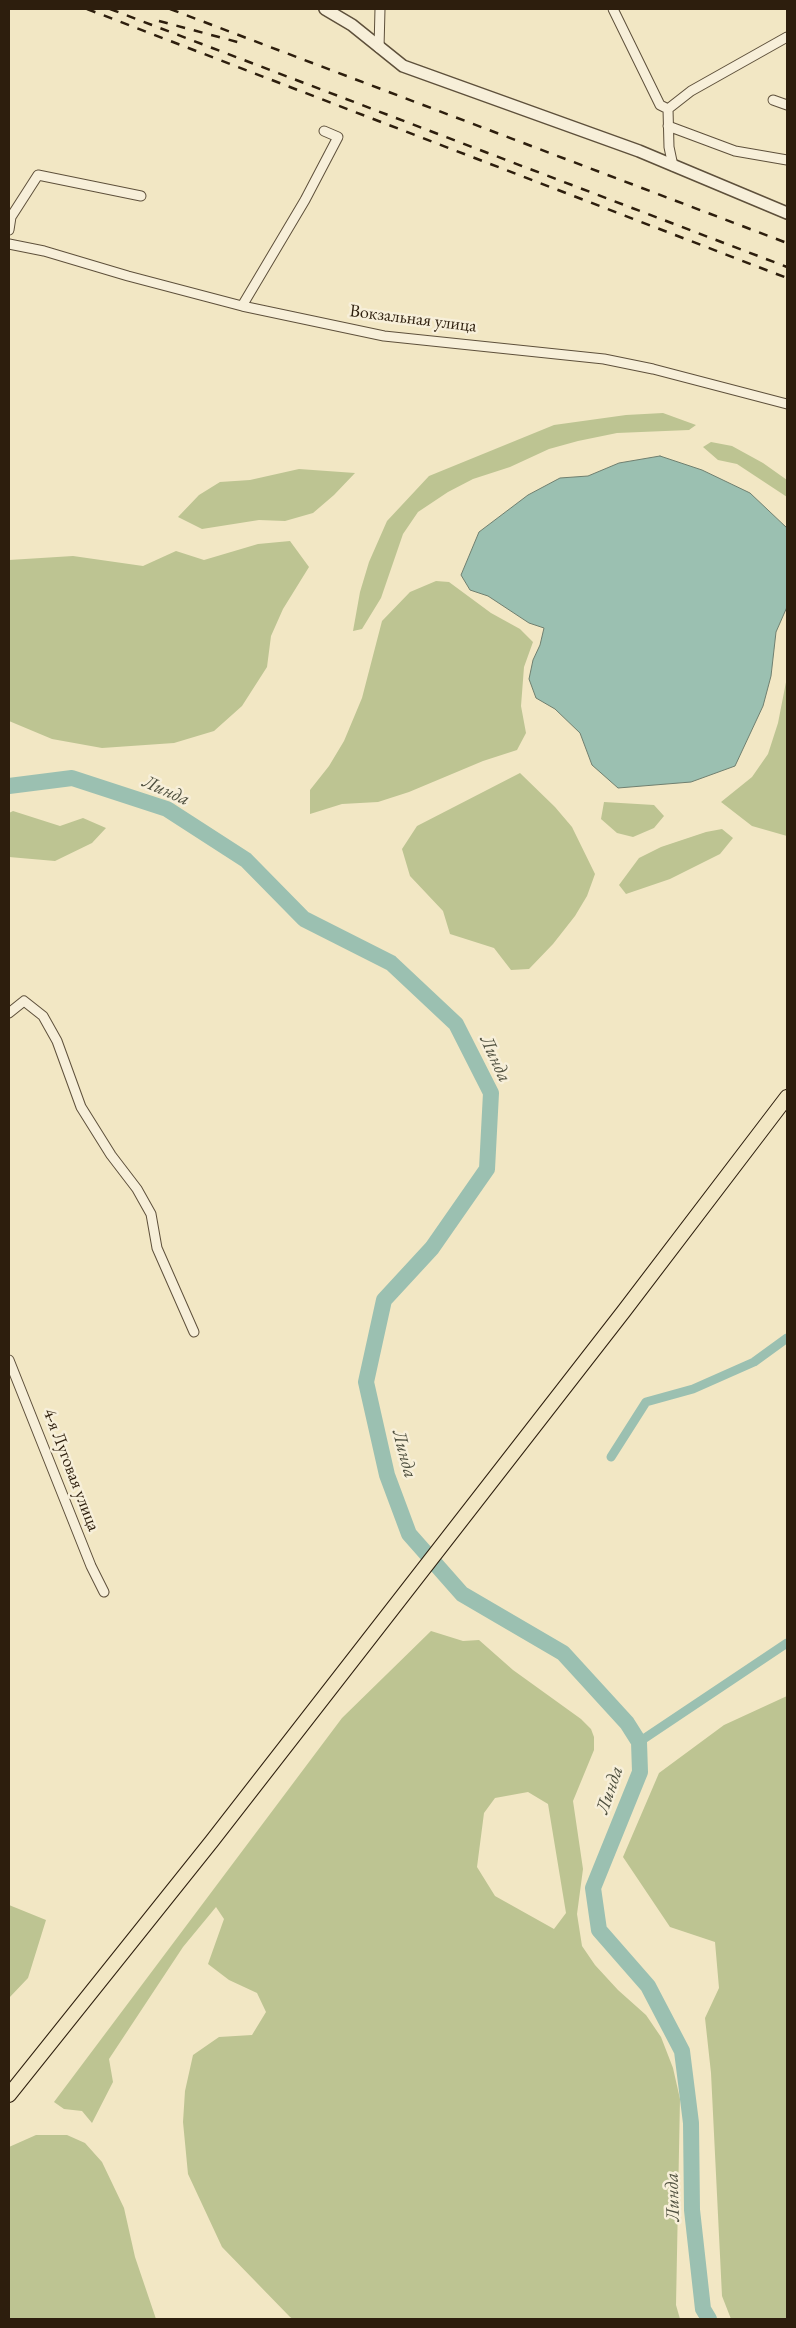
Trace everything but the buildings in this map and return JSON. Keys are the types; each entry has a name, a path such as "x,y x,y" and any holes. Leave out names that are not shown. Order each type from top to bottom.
{"main road":[{"path":"9,2095 178,1884 624,1311 787,1097"}],"street":[{"path":"325,9 352,25 379,48 403,66 412,70 639,151 787,213"},
{"path":"379,48 380,9"},
{"path":"613,9 660,105 668,109"},
{"path":"668,109 691,91 787,37"},
{"path":"773,100 787,105"},
{"path":"668,109 669,147 673,166"},
{"path":"668,126 735,151 787,160"},
{"path":"242,306 305,200 338,137 324,131"},
{"path":"9,230 11,217 38,175 141,196"},
{"name":"Вокзальная улица","path":"9,244 44,251 128,276 242,306 384,336 604,359 653,369 787,404"},
{"path":"9,1014 24,1001 43,1016 57,1041 82,1107 111,1155 137,1189 151,1214 157,1248 194,1332"},
{"name":"4-я Луговая улица","path":"9,1360 91,1566 104,1592"}],"green space":[{"path":"663,413 696,425 689,430 617,433 549,449 510,467 473,479 448,492 418,512 403,534 381,598 362,629 353,631 360,592 369,562 387,521 429,476 554,425 626,415"},
{"path":"711,442 732,446 763,463 787,480 787,497 737,464 718,460 703,447"},
{"path":"299,469 355,473 313,513 285,521 259,520 202,529 178,517 199,495 220,482 250,480"},
{"path":"290,541 309,567 283,609 271,636 267,667 242,706 214,731 174,743 102,748 52,739 9,721 9,560 73,556 143,566 176,551 204,560 258,544"},
{"path":"436,581 449,582 491,613 520,629 533,642 524,667 521,706 526,733 517,750 483,761 409,792 378,802 342,804 310,814 310,790 329,766 344,741 362,698 382,621 410,592"},
{"path":"787,677 787,836 752,826 721,802 752,777 768,754 778,723"},
{"path":"520,773 555,807 572,827 595,874 587,896 575,916 553,944 529,969 511,970 494,948 450,934 443,911 410,876 402,849 417,826"},
{"path":"604,802 654,805 664,816 654,828 633,837 617,833 601,819"},
{"path":"13,811 60,826 83,818 106,828 92,843 55,861 9,857 9,813"},
{"path":"722,829 733,838 720,854 670,879 626,894 619,885 639,858 661,847 706,832"},
{"path":"431,1631 463,1641 479,1640 513,1670 581,1719 591,1729 594,1737 594,1750 573,1801 583,1869 577,1914 582,1946 595,1965 618,1990 646,2015 661,2037 673,2068 680,2099 676,2305 680,2319 293,2319 290,2317 222,2247 188,2174 183,2122 185,2091 193,2055 219,2037 252,2035 266,2012 257,1993 229,1980 208,1964 224,1919 216,1907 183,1947 109,2059 113,2082 92,2123 82,2111 64,2109 54,2102 342,1718","holes":["528,1792 548,1804 566,1913 554,1929 495,1896 477,1867 484,1813 495,1798"]},
{"path":"787,1696 787,2319 731,2319 722,2296 711,2073 705,2018 719,1988 715,1942 670,1927 623,1857 659,1773 724,1725"},
{"path":"9,1905 46,1920 28,1978 9,1998"},
{"path":"36,2135 67,2135 85,2143 102,2162 124,2208 135,2257 156,2319 9,2319 9,2147"}],"shaded area":[{"path":"660,456 702,470 750,493 787,528 787,607 776,632 771,676 763,706 735,766 691,782 618,788 592,765 580,733 555,709 536,698 529,679 533,660 540,645 544,628 529,623 488,596 470,590 461,575 479,532 528,495 560,478 588,476 619,463"}],"waterway":[{"name":"Линда","path":"9,786 72,778 167,809 246,860 304,919 391,963 456,1024 491,1093 487,1169 432,1248 384,1300 366,1382 387,1475 409,1534 462,1594 563,1653 627,1723 639,1742 640,1772 593,1888 599,1930 648,1986 682,2051 691,2123 692,2210 703,2309 709,2319"},
{"path":"611,1457 646,1402 693,1389 754,1362 787,1338"},
{"path":"639,1742 787,1643"}],"railway":[{"path":"87,9 787,278"},
{"path":"110,9 787,267"},
{"path":"170,9 787,243"},
{"path":"159,21 241,43"}]}
